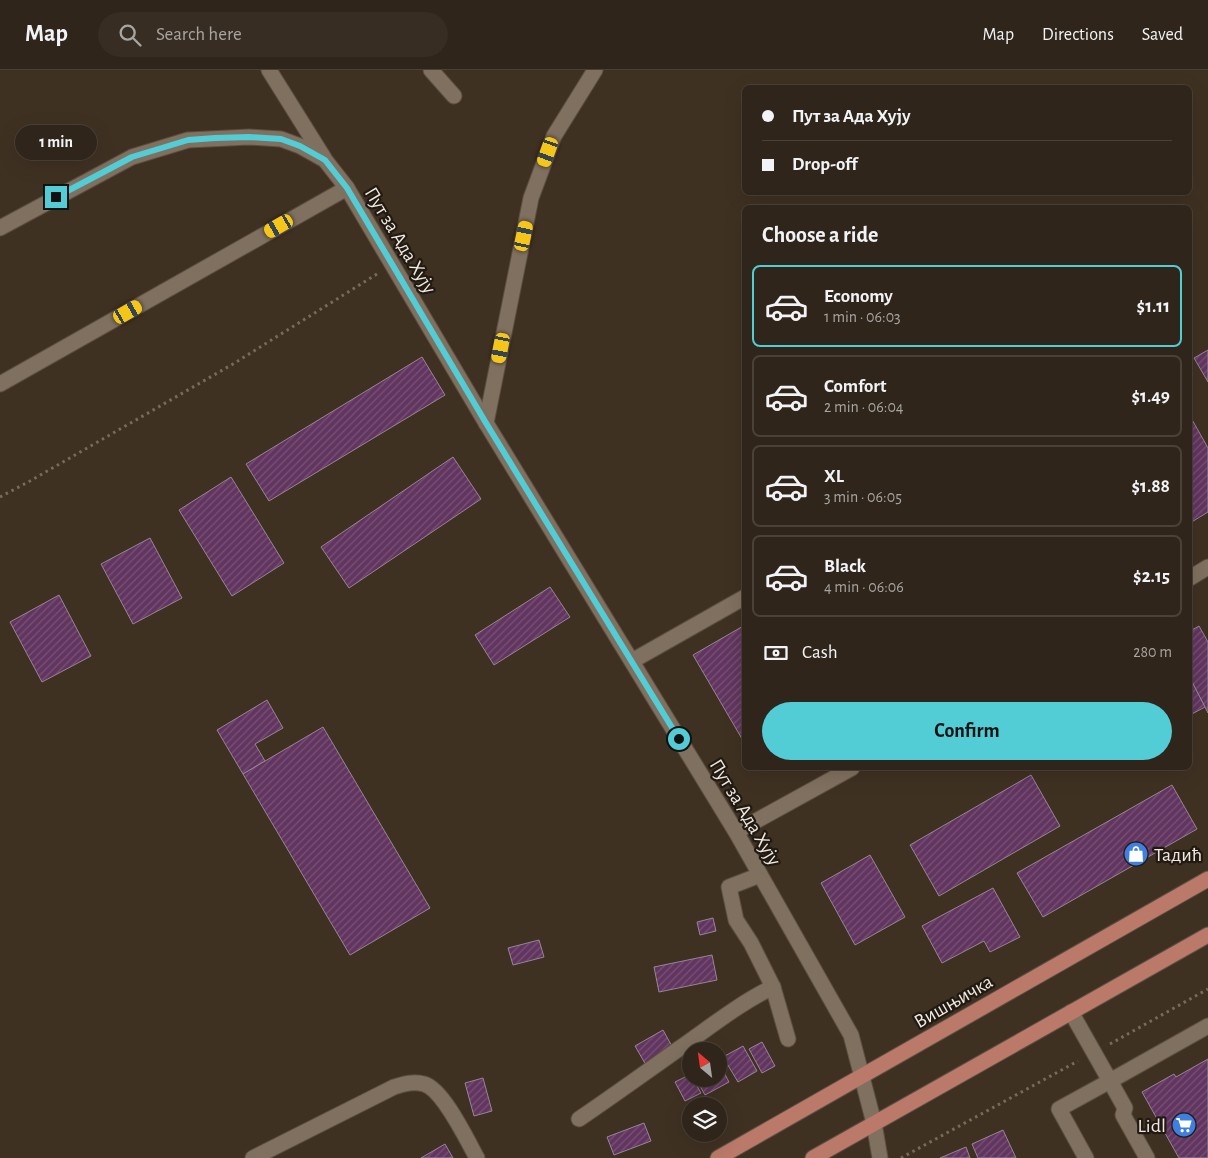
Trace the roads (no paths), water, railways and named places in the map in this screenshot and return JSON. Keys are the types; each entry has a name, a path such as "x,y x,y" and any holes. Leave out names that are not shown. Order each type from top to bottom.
{"main road":[{"name":"Вишњичка","path":"718,1158 1208,879"},
{"path":"813,1158 1208,934"}],"lane":[{"path":"269,70 325,160 347,188"},
{"path":"431,70 454,96"},
{"path":"486,423 531,198 554,136 595,70"},
{"path":"0,228 132,157 188,140 249,137 281,139 300,146 325,160"},
{"name":"Пут за Ада Хују","path":"0,384 347,188 486,423 736,832 850,1035 874,1123 880,1158"},
{"path":"0,217 25,214"},
{"path":"1192,577 1208,567"},
{"path":"632,661 742,599"},
{"path":"736,832 848,770"},
{"path":"760,875 729,887 736,920 751,942 773,987 788,1039"},
{"path":"578,1118 633,1082 756,995 773,987"},
{"path":"1071,1012 1125,1108 1123,1115 1147,1158"},
{"path":"1086,1158 1059,1109 1208,1026"},
{"path":"253,1158 394,1087 408,1082 426,1084 442,1097 477,1158"}],"place":[{"name":"Тадић","path":"1136,854"},
{"name":"Lidl","path":"1184,1125"}]}
